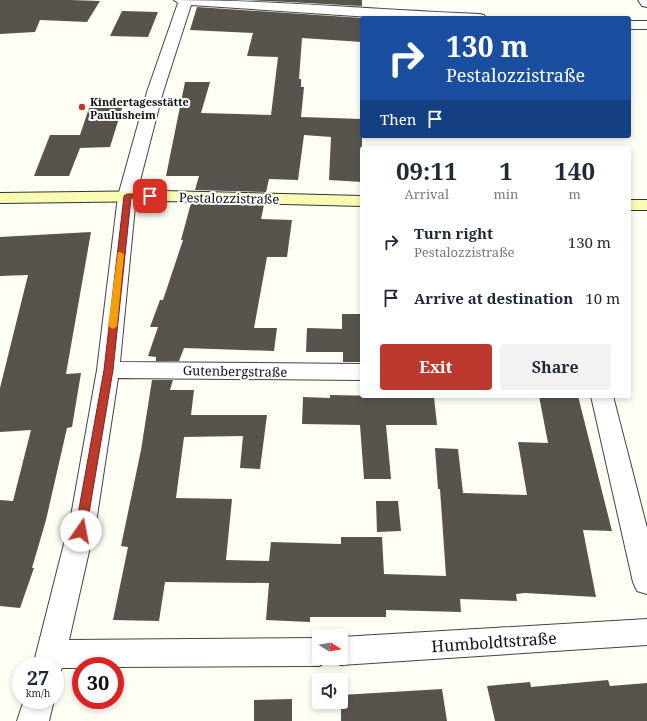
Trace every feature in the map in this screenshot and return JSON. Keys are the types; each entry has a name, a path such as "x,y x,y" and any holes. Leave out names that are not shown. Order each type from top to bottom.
{"main road":[{"name":"Pestalozzistraße","path":"0,198 127,196 360,201"},
{"path":"631,205 647,205"}],"street":[{"path":"180,0 432,16"},
{"path":"51,657 84,516 108,370 127,196 155,92 186,0"},
{"path":"644,0 647,3"},
{"path":"631,25 647,25"},
{"name":"Gutenbergstraße","path":"108,370 360,372"},
{"path":"602,398 647,582"},
{"name":"Humboldtstraße","path":"348,651 647,632"},
{"path":"64,660 312,652"},
{"path":"33,721 36,709"}],"building":[{"path":"0,0 100,1 87,22 40,20 35,32 0,34"},
{"path":"246,0 362,0 362,6 288,2"},
{"path":"197,7 360,18 360,42 302,38 299,79 301,79 301,87 304,87 301,117 360,119 360,138 362,138 362,146 360,146 360,182 329,180 331,137 304,135 298,180 269,179 266,192 195,190 199,176 166,176 185,82 210,82 201,113 271,115 278,57 247,56 253,33 190,30"},
{"path":"122,11 158,12 148,37 110,36"},
{"path":"91,102 124,102 110,147 80,148 69,176 34,176 50,135 80,135"},
{"path":"191,203 264,205 261,219 292,220 287,257 267,257 254,328 277,328 274,351 184,348 179,361 156,361 156,357 148,356 158,327 150,327 160,300 163,300 183,240 181,240"},
{"path":"91,232 66,374 81,373 72,427 67,428 46,520 32,568 34,568 20,608 0,606 0,500 13,501 31,430 0,432 0,388 28,275 0,276 0,237"},
{"path":"342,314 360,314 360,362 343,362 343,352 306,352 307,328 342,329"},
{"path":"152,380 173,380 170,390 194,390 191,415 267,415 260,469 240,468 243,436 184,437 176,498 232,499 226,560 269,561 271,542 341,544 341,537 382,537 384,574 446,576 440,489 438,489 435,448 458,449 463,493 527,495 518,442 548,443 539,398 579,398 612,531 583,530 596,597 525,593 516,594 517,601 460,599 461,612 386,610 386,617 310,617 310,622 266,620 269,583 165,582 159,621 113,620 128,547 121,546 141,450"},
{"path":"330,395 360,396 360,398 434,398 437,425 386,425 391,479 364,479 360,425 302,424 303,397 330,398"},
{"path":"376,501 398,501 401,531 377,532"},
{"path":"608,680 610,686 647,683 647,721 495,721 487,686 530,682 531,687"},
{"path":"442,689 447,721 341,721 341,709 348,709 348,695"},
{"path":"292,699 292,721 254,721 254,700"}],"slow traffic":[{"path":"113,326 120,254"}],"place":[{"name":"Kindertagesstätte Paulusheim","path":"82,107"}],"route":[{"path":"81,531 108,370 127,196 150,196"}]}
